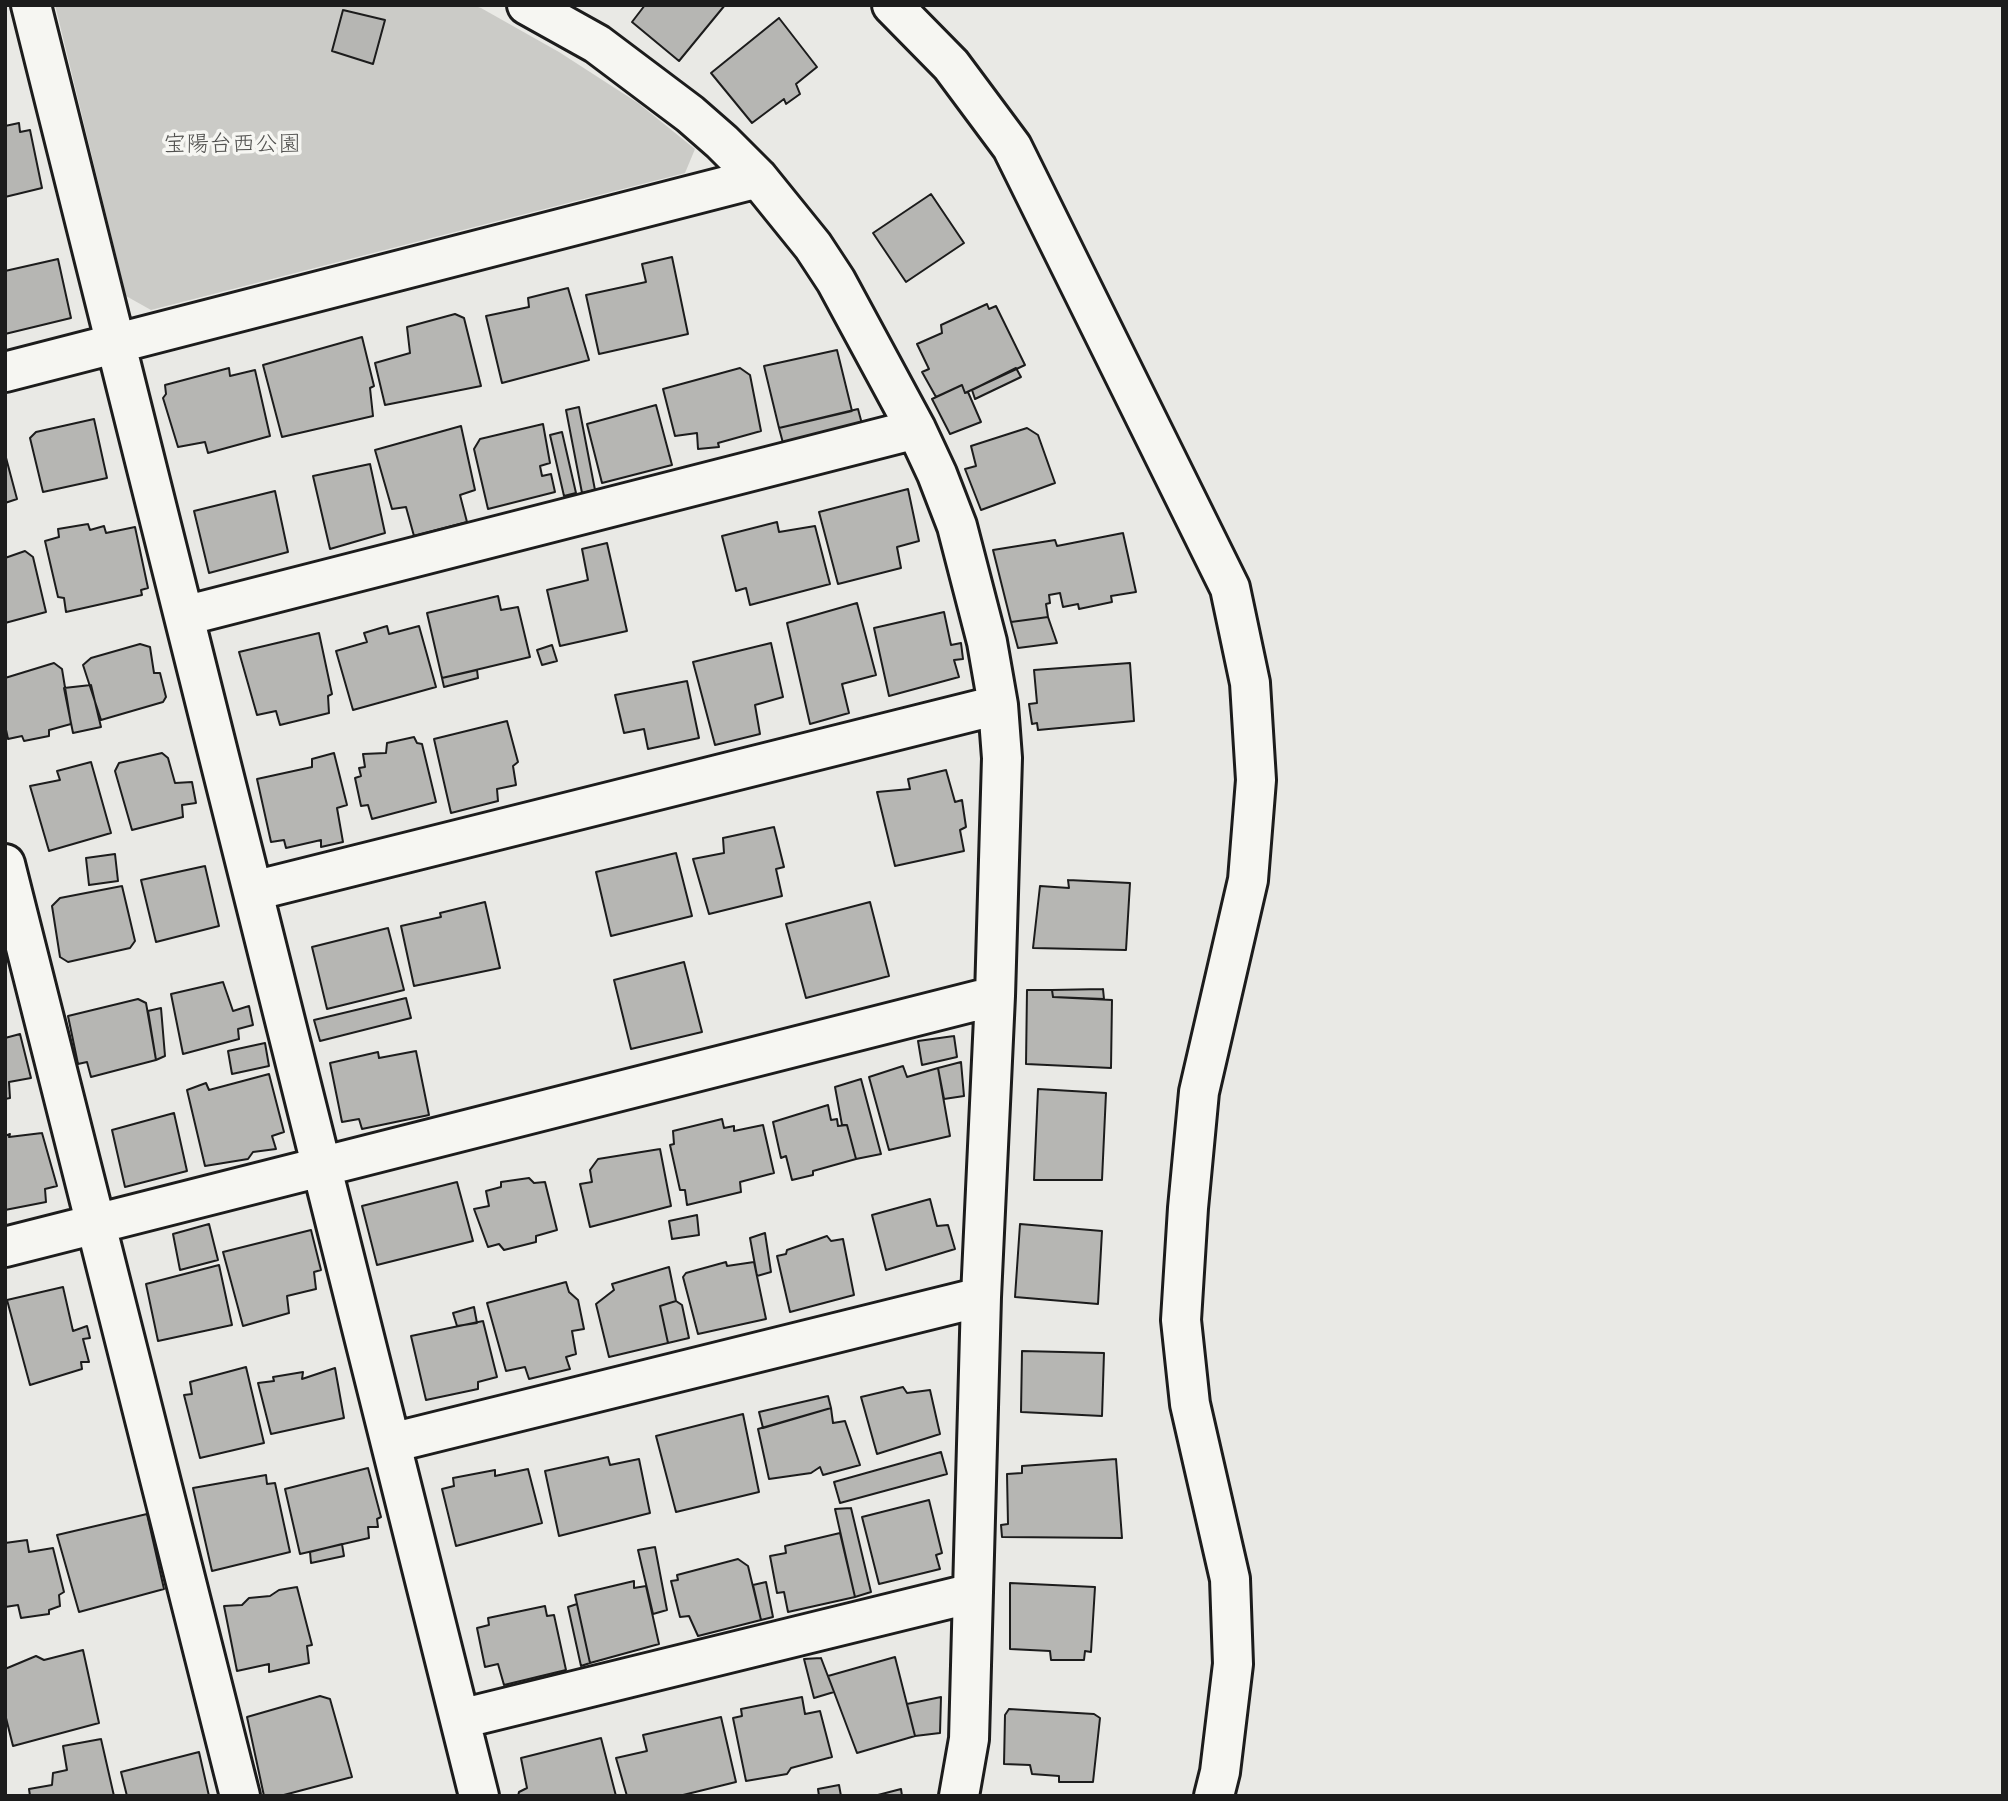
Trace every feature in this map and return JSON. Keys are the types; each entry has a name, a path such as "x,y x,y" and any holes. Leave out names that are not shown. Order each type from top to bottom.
{"street":[{"path":"31,5 479,1796"},
{"path":"527,5 597,44 690,114 758,178 813,246 836,281 916,429 957,526 987,642 998,705 1002,758 995,996 981,1297 969,1739 960,1796"},
{"path":"892,5 951,65 1012,147 1230,588 1250,683 1255,780 1248,880 1199,1092 1181,1320 1190,1404 1230,1579 1233,1664 1220,1772 1214,1796"},
{"path":"5,372 758,178"},
{"path":"184,617 916,429"},
{"path":"253,891 998,705"},
{"path":"5,864 240,1796"},
{"path":"5,1247 995,996"},
{"path":"391,1443 981,1297"},
{"path":"460,1719 973,1593"}],"green space":[{"name":"宝陽台西公園","path":"55,5 472,5 559,52 638,103 695,149 685,173 151,310 126,296"}],"building":[{"path":"645,5 725,5 679,61 632,22"},
{"path":"343,10 385,20 373,64 332,51"},
{"path":"779,18 817,67 796,84 800,94 786,104 784,99 752,123 711,73"},
{"path":"19,123 20,132 30,130 42,188 5,197 5,126"},
{"path":"931,194 964,243 906,282 873,233"},
{"path":"672,257 688,334 599,354 586,295 646,282 642,264"},
{"path":"58,259 71,318 5,334 5,271"},
{"path":"568,288 589,360 502,383 486,316 529,307 528,298"},
{"path":"987,304 989,309 996,306 1025,365 965,393 962,385 936,397 922,372 929,369 917,344 942,333 941,325"},
{"path":"455,314 464,318 481,386 385,405 375,363 410,353 407,327"},
{"path":"362,337 374,386 370,388 373,416 282,437 263,365"},
{"path":"837,350 852,411 779,428 764,366"},
{"path":"229,368 230,376 255,370 270,436 208,453 205,442 178,447 163,398 166,394 165,385"},
{"path":"740,368 750,375 761,431 718,443 719,447 698,449 697,433 675,436 663,389"},
{"path":"1016,368 1021,377 975,399 972,390"},
{"path":"962,385 965,393 968,392 981,422 950,434 932,399"},
{"path":"656,405 672,465 602,483 587,424"},
{"path":"579,407 595,490 582,493 566,410"},
{"path":"858,409 862,424 783,443 779,428"},
{"path":"94,419 107,478 43,492 30,438 36,432"},
{"path":"543,424 550,463 540,466 542,476 551,474 555,492 488,509 474,449 480,439"},
{"path":"461,426 475,490 460,495 467,522 414,536 406,507 392,509 375,450"},
{"path":"1027,428 1038,435 1055,483 981,510 965,469 976,466 971,446"},
{"path":"562,432 576,493 564,496 550,435"},
{"path":"5,454 17,499 5,503"},
{"path":"370,464 385,533 330,549 313,476"},
{"path":"908,489 919,541 897,547 901,568 838,584 819,512"},
{"path":"275,491 288,552 209,573 194,511"},
{"path":"777,522 779,532 815,526 830,584 750,605 746,588 736,591 722,536"},
{"path":"88,524 90,530 104,526 106,533 135,527 148,588 141,590 142,595 66,612 64,598 58,597 45,541 59,537 58,529"},
{"path":"1123,533 1136,592 1111,596 1112,602 1079,609 1078,604 1063,607 1060,593 1049,595 1050,603 1046,604 1048,617 1011,622 993,550 1055,540 1057,546"},
{"path":"607,543 627,631 560,646 547,590 588,580 582,549"},
{"path":"25,551 33,557 46,612 5,623 5,558"},
{"path":"498,596 501,610 518,607 530,657 442,678 427,613"},
{"path":"857,603 876,675 842,684 849,713 810,724 787,623"},
{"path":"944,612 951,645 961,643 963,659 954,660 959,677 889,696 874,628"},
{"path":"1048,617 1057,643 1018,648 1011,622"},
{"path":"387,626 389,634 419,626 436,687 353,710 336,651 367,642 364,633"},
{"path":"319,633 332,694 328,696 329,713 280,725 276,711 257,715 239,652"},
{"path":"771,643 783,697 755,705 760,734 715,745 693,662"},
{"path":"140,644 150,647 154,673 160,673 166,697 163,702 101,720 83,665 91,658"},
{"path":"552,645 557,661 542,665 537,650"},
{"path":"54,663 62,669 71,724 49,730 49,736 24,741 22,736 8,739 5,725 5,678"},
{"path":"1130,663 1134,721 1038,730 1037,723 1032,724 1029,704 1037,703 1034,670"},
{"path":"477,670 478,678 444,687 442,678"},
{"path":"687,681 699,738 648,749 644,729 624,733 615,695"},
{"path":"91,685 101,727 73,733 64,688"},
{"path":"507,721 518,762 513,766 516,785 497,789 498,801 451,813 434,739"},
{"path":"414,737 417,743 422,744 436,802 372,819 368,805 361,806 355,778 361,776 359,768 365,767 363,754 386,753 387,743"},
{"path":"162,753 168,758 175,783 192,782 196,803 182,805 183,817 132,830 115,771 119,763"},
{"path":"334,753 347,805 337,808 343,842 321,847 321,840 286,848 284,840 271,842 257,779 312,767 312,759"},
{"path":"91,762 111,833 49,851 30,786 60,780 57,771"},
{"path":"946,770 955,802 962,800 966,827 960,830 964,851 895,866 877,792 910,789 908,779"},
{"path":"774,827 784,867 776,869 782,896 709,914 693,859 724,853 723,838"},
{"path":"676,853 692,916 611,936 596,872"},
{"path":"115,854 118,881 89,885 86,858"},
{"path":"205,866 219,926 156,942 141,880"},
{"path":"1068,880 1130,883 1126,950 1033,948 1040,886 1069,888"},
{"path":"122,886 135,941 130,948 68,962 60,957 52,906 60,898"},
{"path":"485,902 500,968 414,986 401,926 441,917 440,913"},
{"path":"870,902 889,976 806,998 786,924"},
{"path":"388,928 404,990 327,1009 312,947"},
{"path":"684,962 702,1032 631,1049 614,980"},
{"path":"223,982 233,1011 249,1006 253,1025 238,1029 239,1039 183,1054 171,994"},
{"path":"1103,989 1104,999 1053,997 1052,990"},
{"path":"1027,990 1052,990 1053,997 1112,1000 1111,1068 1026,1064"},
{"path":"406,998 411,1018 320,1041 314,1020"},
{"path":"138,999 146,1003 156,1060 91,1077 87,1062 78,1064 68,1016"},
{"path":"161,1008 165,1056 156,1060 148,1011"},
{"path":"20,1034 31,1078 9,1082 10,1098 5,1099 5,1038"},
{"path":"954,1036 957,1057 922,1065 918,1041"},
{"path":"265,1043 269,1066 232,1074 228,1051"},
{"path":"416,1051 429,1115 362,1129 359,1119 342,1122 330,1063 378,1052 379,1058"},
{"path":"961,1062 964,1096 944,1099 938,1068"},
{"path":"903,1066 907,1077 938,1068 950,1136 889,1150 869,1077"},
{"path":"269,1074 284,1132 272,1136 276,1149 253,1152 248,1159 205,1166 187,1090 206,1083 209,1090"},
{"path":"861,1079 881,1154 856,1159 847,1125 842,1125 835,1087"},
{"path":"1038,1089 1106,1093 1102,1180 1034,1180"},
{"path":"828,1105 831,1120 837,1119 838,1126 847,1125 856,1159 792,1180 786,1156 781,1158 773,1122"},
{"path":"174,1113 187,1171 125,1187 112,1130"},
{"path":"722,1119 724,1128 734,1126 734,1131 763,1125 774,1173 740,1182 741,1192 687,1205 685,1190 680,1190 670,1145 674,1144 673,1131"},
{"path":"42,1133 57,1186 45,1189 46,1202 5,1210 5,1136"},
{"path":"660,1149 671,1206 590,1227 580,1184 592,1182 590,1170 598,1159"},
{"path":"529,1178 534,1183 545,1182 557,1230 536,1236 536,1242 504,1250 499,1244 488,1247 474,1209 489,1206 486,1191 501,1187 501,1182"},
{"path":"457,1182 473,1241 377,1265 362,1206"},
{"path":"930,1199 937,1226 948,1225 955,1249 886,1270 872,1215"},
{"path":"697,1215 699,1235 672,1239 669,1221"},
{"path":"209,1224 218,1260 180,1270 173,1234"},
{"path":"1020,1224 1102,1231 1098,1304 1015,1297"},
{"path":"311,1230 321,1270 314,1272 316,1289 287,1296 289,1313 243,1326 223,1252"},
{"path":"765,1233 771,1272 757,1276 750,1238"},
{"path":"827,1236 831,1241 843,1239 854,1295 790,1312 777,1256"},
{"path":"726,1262 727,1266 754,1262 766,1319 698,1334 683,1277 686,1273"},
{"path":"219,1265 232,1325 158,1341 146,1284"},
{"path":"669,1267 676,1301 660,1306 668,1343 609,1357 596,1304 614,1290 612,1284"},
{"path":"566,1282 569,1292 578,1300 584,1329 572,1331 576,1354 566,1357 570,1369 529,1379 525,1367 506,1371 487,1303"},
{"path":"63,1287 73,1331 87,1326 90,1338 83,1339 89,1362 81,1362 82,1369 30,1385 7,1300"},
{"path":"676,1301 682,1305 689,1338 668,1343 660,1306"},
{"path":"474,1307 477,1323 457,1326 453,1313"},
{"path":"483,1321 497,1377 478,1382 478,1389 426,1400 411,1336"},
{"path":"1022,1351 1104,1353 1102,1416 1021,1412"},
{"path":"246,1367 264,1443 200,1458 184,1395 192,1394 190,1382"},
{"path":"335,1368 344,1418 271,1434 258,1383 274,1381 273,1377 303,1372 302,1379"},
{"path":"903,1387 907,1393 930,1390 940,1434 877,1454 861,1397"},
{"path":"828,1396 831,1408 763,1428 759,1412"},
{"path":"831,1408 833,1423 845,1421 860,1465 823,1475 820,1467 811,1473 769,1479 758,1429"},
{"path":"743,1414 759,1492 676,1512 656,1436"},
{"path":"941,1452 947,1474 840,1503 834,1482"},
{"path":"608,1457 610,1465 639,1459 650,1513 559,1536 545,1471"},
{"path":"1116,1459 1122,1538 1002,1537 1001,1525 1008,1524 1007,1474 1022,1473 1022,1466"},
{"path":"368,1468 381,1517 377,1519 378,1527 368,1527 369,1538 300,1554 285,1489"},
{"path":"528,1469 542,1523 456,1546 442,1489 454,1486 453,1478 495,1470 495,1476"},
{"path":"266,1475 267,1484 275,1483 290,1552 212,1571 193,1488"},
{"path":"929,1500 942,1553 936,1555 940,1569 879,1584 862,1517"},
{"path":"851,1508 871,1592 855,1597 835,1509"},
{"path":"147,1514 164,1589 79,1612 57,1535"},
{"path":"840,1533 855,1597 788,1612 784,1592 777,1593 770,1556 786,1553 785,1546"},
{"path":"27,1540 29,1552 53,1548 64,1592 59,1595 60,1606 49,1610 49,1614 21,1618 18,1605 5,1607 5,1543"},
{"path":"342,1544 344,1556 311,1563 310,1552"},
{"path":"655,1547 667,1610 653,1614 638,1550"},
{"path":"738,1559 748,1566 761,1620 698,1636 689,1616 680,1617 671,1581 678,1580 677,1575"},
{"path":"634,1581 634,1588 646,1586 659,1644 590,1663 575,1595"},
{"path":"766,1582 773,1617 761,1620 753,1585"},
{"path":"1010,1583 1095,1587 1091,1652 1085,1651 1084,1660 1051,1660 1050,1651 1010,1649"},
{"path":"297,1587 312,1645 307,1646 309,1663 269,1672 269,1664 237,1671 224,1606 242,1605 249,1598 270,1596 279,1590"},
{"path":"577,1604 590,1663 581,1666 568,1607"},
{"path":"545,1606 547,1616 554,1615 566,1670 504,1685 498,1664 485,1667 477,1628 489,1625 488,1618"},
{"path":"83,1650 99,1723 13,1746 5,1714 5,1669 36,1656 44,1660"},
{"path":"895,1657 915,1736 857,1753 828,1676"},
{"path":"821,1658 834,1692 814,1698 804,1659"},
{"path":"320,1696 330,1699 352,1777 280,1796 264,1796 247,1717"},
{"path":"802,1697 805,1714 820,1711 832,1757 791,1768 787,1774 746,1781 733,1718 742,1716 741,1709"},
{"path":"941,1697 940,1733 915,1736 907,1704"},
{"path":"1009,1709 1094,1714 1100,1718 1093,1782 1059,1782 1059,1776 1032,1774 1030,1765 1004,1764 1005,1715"},
{"path":"721,1717 736,1782 679,1796 627,1796 616,1758 647,1751 643,1735"},
{"path":"601,1738 616,1796 518,1796 519,1792 527,1788 521,1758"},
{"path":"101,1739 114,1796 30,1796 29,1789 52,1785 53,1773 67,1770 63,1746"},
{"path":"199,1752 209,1796 127,1796 121,1772"},
{"path":"839,1785 841,1796 819,1796 818,1789"},
{"path":"901,1789 902,1796 874,1796"}]}
